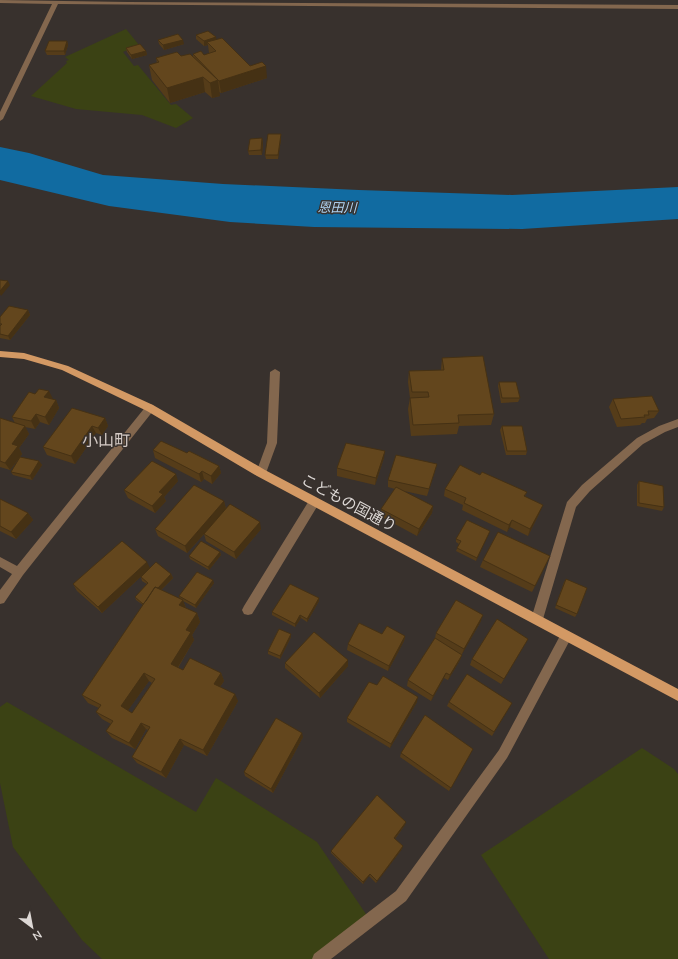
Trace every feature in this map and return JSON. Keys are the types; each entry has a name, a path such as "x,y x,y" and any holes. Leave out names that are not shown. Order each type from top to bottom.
{"main road":[{"name":"こどもの国通り","path":"0,354 24,356 66,368 150,408 261,474 678,695"}],"street":[{"path":"0,1 678,7"},
{"path":"0,119 57,2"},
{"path":"261,474 272,443 275,372"},
{"path":"0,599 19,572 150,408"},
{"path":"537,619 571,505 586,488 640,442 662,429 678,423"},
{"path":"248,610 314,502"},
{"path":"0,562 19,572"},
{"path":"319,959 401,896 503,754 566,636"}],"green space":[{"path":"126,29 139,45 123,52 134,66 138,65 171,105 176,104 193,118 176,128 142,115 76,109 31,96 67,63 66,61 69,60 65,57"},
{"path":"7,702 196,812 216,778 317,842 368,917 314,959 102,959 82,940 13,847 0,783 0,707"},
{"path":"642,748 674,769 678,774 678,959 549,959 481,855"}],"water":[{"name":"恩田川","path":"0,147 29,153 103,175 223,184 512,195 678,187 678,219 522,229 314,227 230,222 109,206 0,180"}],"building":[{"path":"208,31 216,37 204,41 196,35"},
{"path":"178,34 183,40 163,45 158,40"},
{"path":"222,38 250,66 262,62 266,66 219,81 193,54 201,51 204,55 216,51 207,42"},
{"path":"49,41 67,41 64,51 45,51"},
{"path":"140,44 146,51 131,55 126,48"},
{"path":"177,52 181,56 190,54 218,80 210,83 203,77 167,88 149,65 159,62 156,58"},
{"path":"268,134 281,134 278,155 265,155"},
{"path":"262,138 261,150 248,151 250,139"},
{"path":"0,280 8,281 0,291"},
{"path":"9,306 28,310 8,336 0,334 0,326 2,324 0,324 0,317"},
{"path":"483,356 494,414 458,415 459,423 413,425 410,398 429,397 428,392 412,392 409,371 444,370 442,358"},
{"path":"499,382 516,382 520,398 502,398"},
{"path":"39,389 49,391 44,397 56,400 45,417 36,414 31,421 12,417 29,392 35,394"},
{"path":"652,396 659,411 648,411 649,415 644,415 645,417 621,419 613,399"},
{"path":"72,408 105,418 98,428 92,426 71,456 43,447"},
{"path":"0,418 25,426 12,444 18,446 5,463 0,461"},
{"path":"502,426 522,426 527,451 507,451"},
{"path":"161,441 187,453 189,451 219,466 211,476 202,471 199,474 153,450"},
{"path":"346,443 385,451 376,478 337,468"},
{"path":"396,455 437,464 429,489 388,480"},
{"path":"20,457 39,461 30,476 11,472"},
{"path":"152,461 176,474 159,492 163,494 152,506 124,490"},
{"path":"460,465 480,475 482,472 527,492 524,496 543,505 530,529 512,520 509,525 464,503 466,498 445,489"},
{"path":"639,481 663,486 664,507 639,503"},
{"path":"194,485 224,501 185,546 155,529"},
{"path":"396,487 433,506 419,529 381,509"},
{"path":"0,499 28,513 11,532 0,526"},
{"path":"230,504 260,522 234,552 204,534"},
{"path":"467,520 490,531 477,558 457,548 461,541 456,539"},
{"path":"498,532 550,556 535,586 483,560"},
{"path":"122,541 147,562 98,607 73,584"},
{"path":"201,541 220,552 208,567 189,556"},
{"path":"156,562 171,574 158,588 155,587 143,604 135,597 148,583 141,577"},
{"path":"197,572 213,580 195,605 179,596"},
{"path":"566,579 587,588 577,614 556,605"},
{"path":"290,584 319,598 307,619 300,615 295,624 272,612"},
{"path":"155,587 183,600 179,605 197,613 186,630 191,632 171,664 183,670 190,658 221,673 214,684 235,694 203,750 180,739 161,772 132,757 150,727 141,723 129,743 106,731 113,721 96,712 101,705 82,695","holes":["144,673 155,679 132,713 121,706"]},
{"path":"456,600 483,615 464,649 436,633"},
{"path":"497,619 528,639 504,679 472,659"},
{"path":"359,623 382,634 387,626 405,636 389,666 348,644"},
{"path":"279,629 291,634 280,656 268,651"},
{"path":"314,632 348,660 319,693 285,663"},
{"path":"435,638 462,655 450,675 446,673 433,696 408,680"},
{"path":"467,674 512,703 494,732 449,702"},
{"path":"383,676 418,697 391,744 347,718 369,682 377,685"},
{"path":"425,715 473,749 451,788 401,753"},
{"path":"276,718 302,733 271,789 244,772"},
{"path":"377,795 406,822 394,838 403,846 377,881 370,874 363,882 331,851"}],"district":[{"name":"小山町","path":"106,440"}]}
